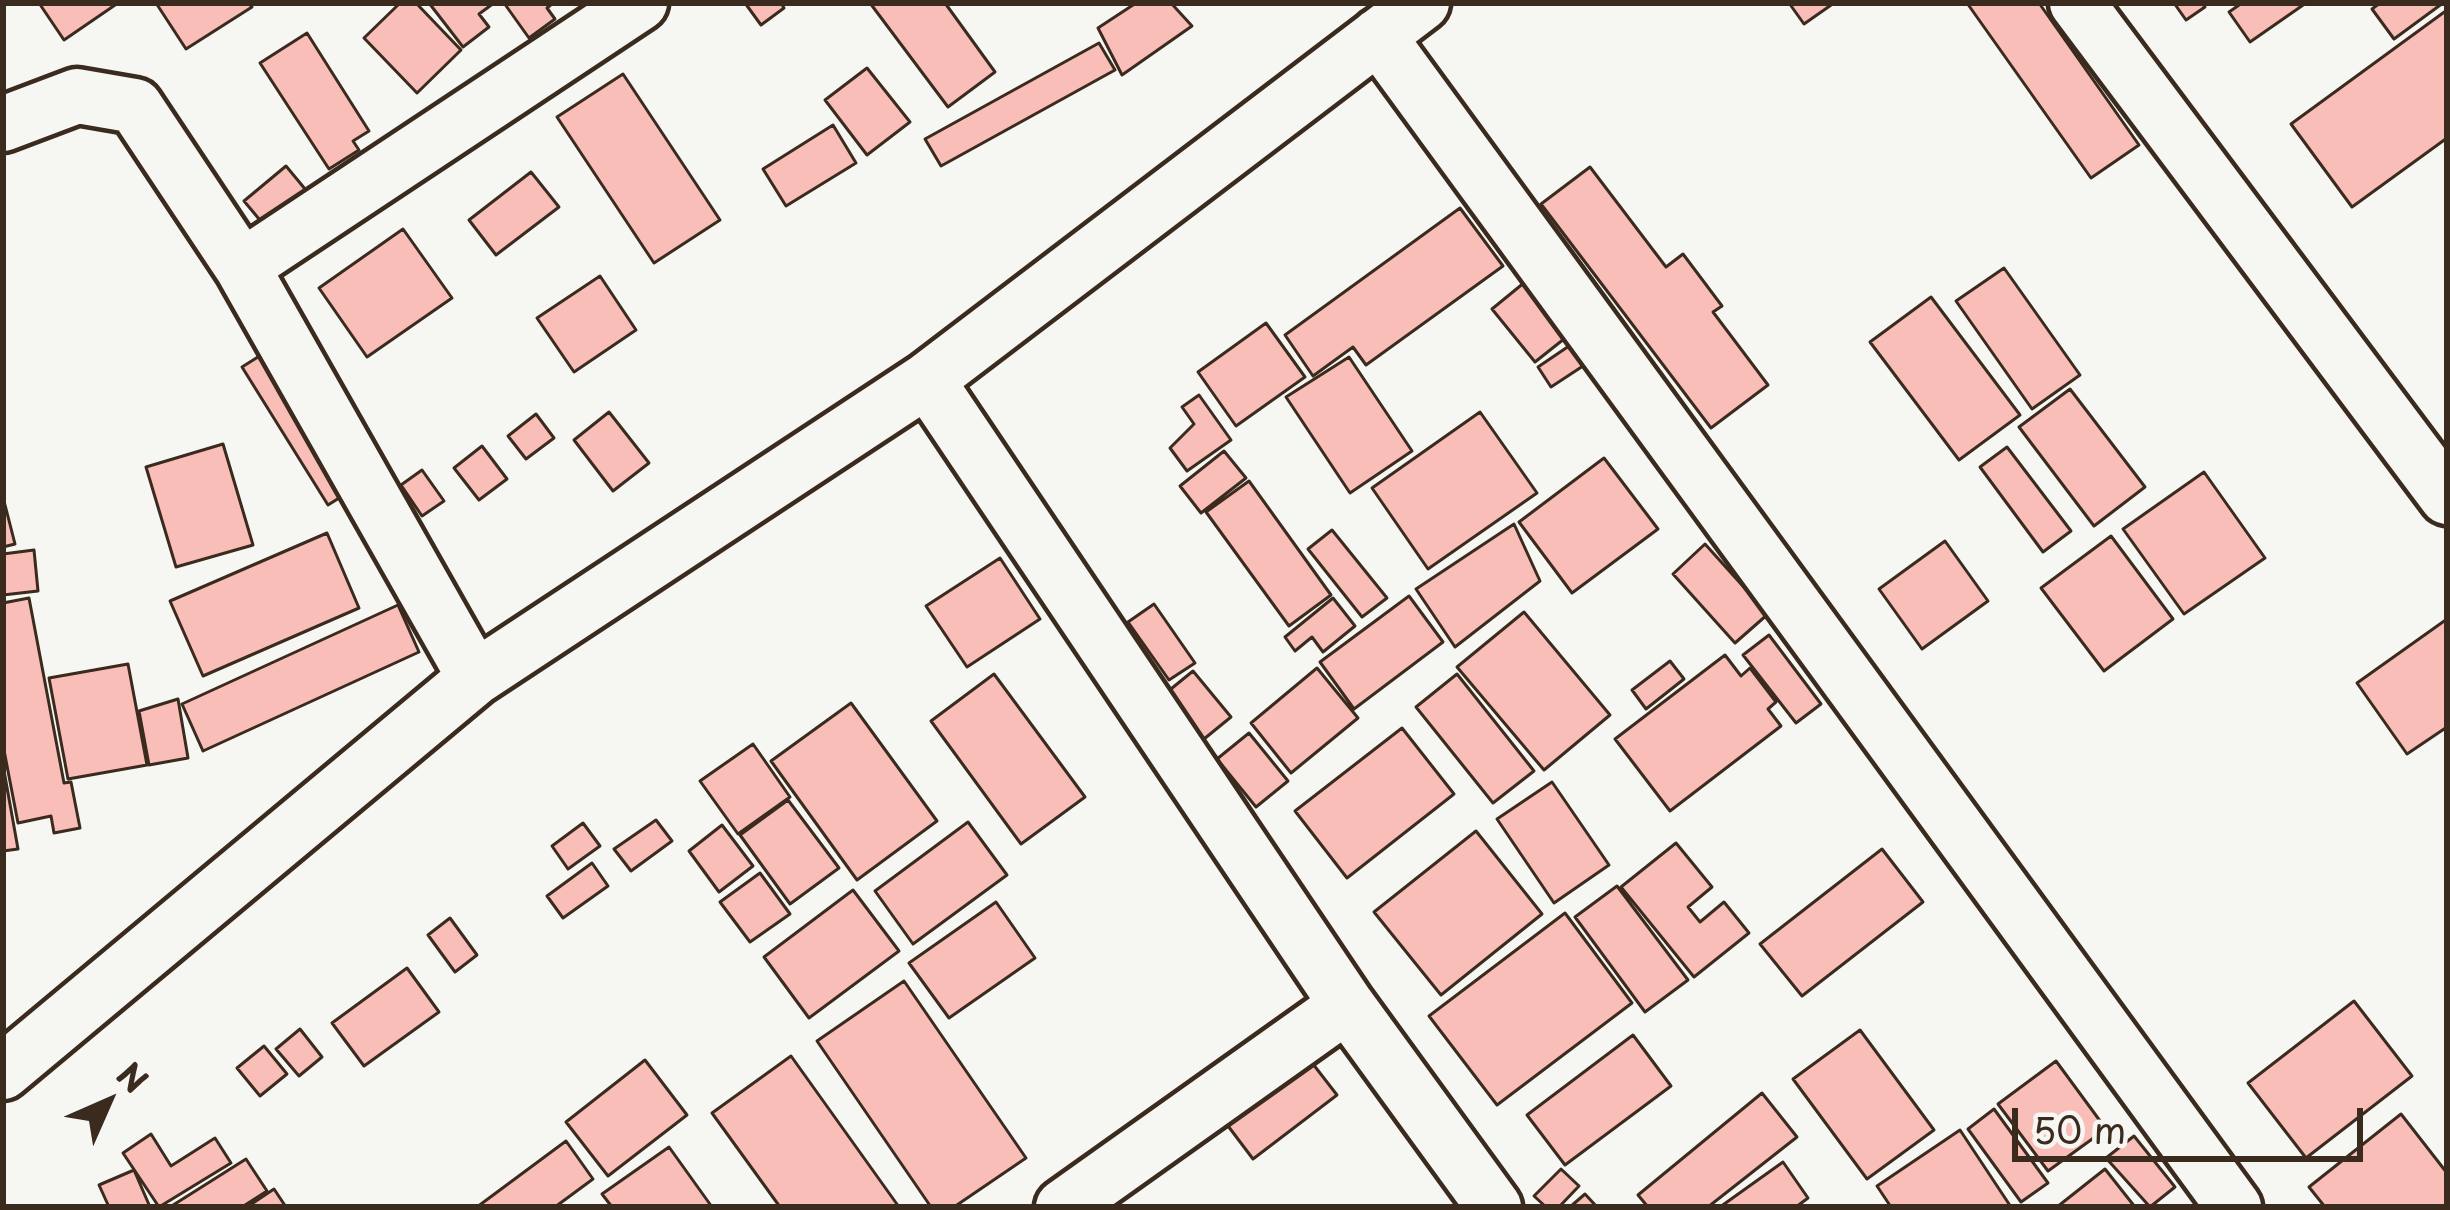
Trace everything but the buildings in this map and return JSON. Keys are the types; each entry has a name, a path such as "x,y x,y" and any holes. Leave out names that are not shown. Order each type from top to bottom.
{"street":[{"path":"242,268 640,3"},
{"path":"3,1072 475,678 927,380 1422,3"},
{"path":"2077,3 2447,496"},
{"path":"1378,36 2234,1207"},
{"path":"3,124 77,96 135,106 242,268 475,678"},
{"path":"927,380 1347,1005 1494,1207"},
{"path":"1064,1207 1347,1005"}]}
